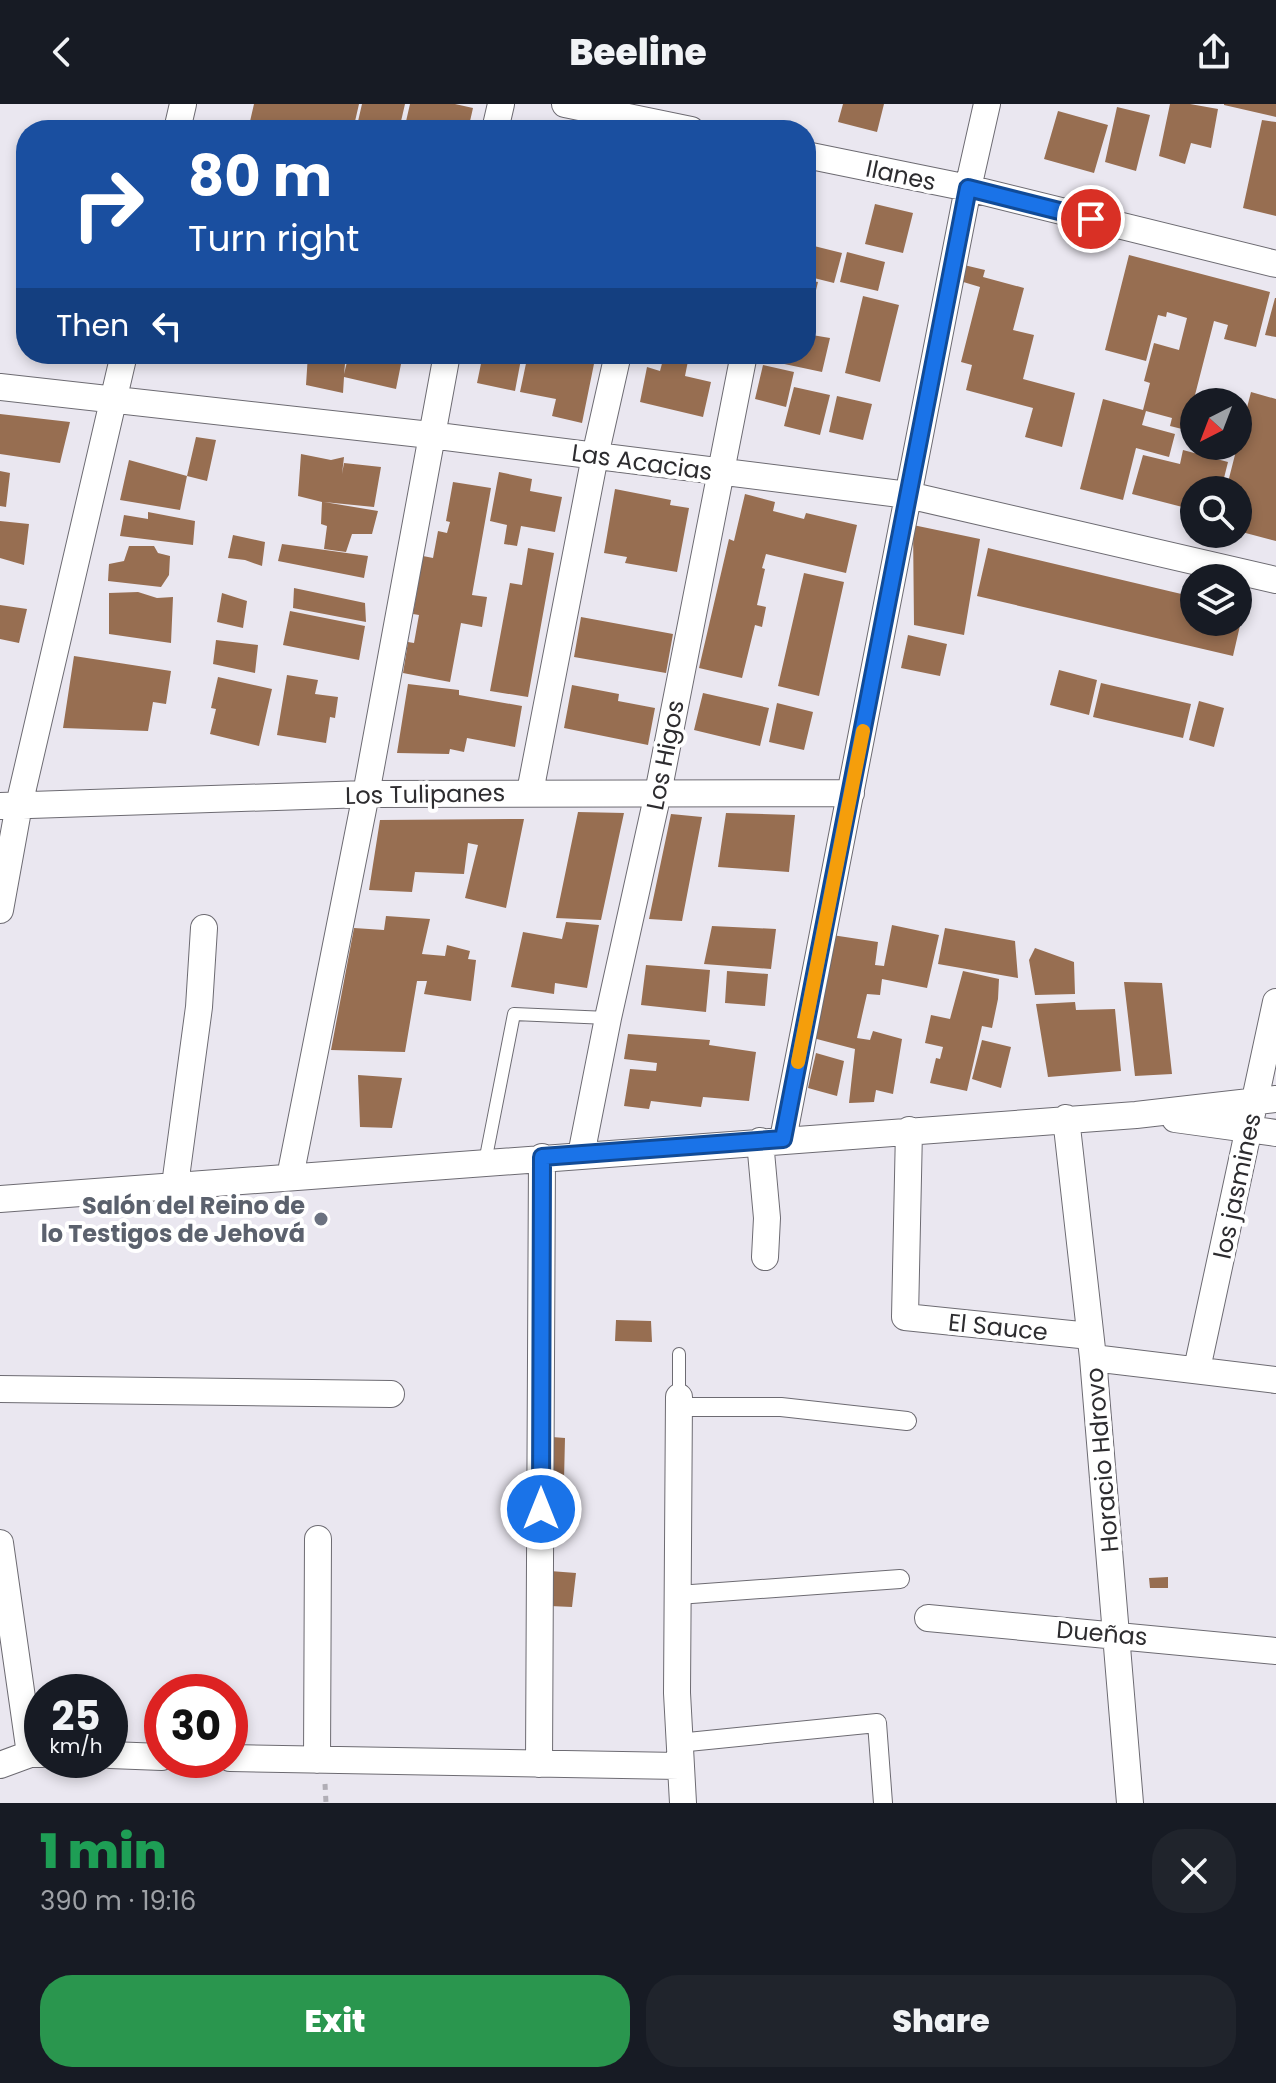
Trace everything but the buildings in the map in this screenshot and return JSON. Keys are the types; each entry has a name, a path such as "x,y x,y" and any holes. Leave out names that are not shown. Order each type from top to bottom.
{"street":[{"path":"565,104 638,120"},
{"path":"765,1257 771,1140 851,793 987,104"},
{"name":"Ilanes","path":"816,157 968,188 1276,264"},
{"path":"0,910 9,805 122,364"},
{"path":"290,1177 366,794 445,364"},
{"path":"530,792 616,364"},
{"name":"Los Higos","path":"581,1155 658,793 742,364"},
{"name":"Las Acacias","path":"0,387 430,435 908,495 1276,580"},
{"name":"Los Tulipanes","path":"9,805 366,794 851,793"},
{"path":"175,1185 199,1007 204,928"},
{"name":"los jasmines","path":"1197,1369 1249,1129 1266,1099 1276,1002"},
{"path":"0,1199 1136,1115 1266,1099"},
{"path":"1136,1115 1276,1133"},
{"name":"Horacio Hdrovo","path":"1066,1118 1092,1347 1130,1803"},
{"name":"El Sauce","path":"909,1130 905,1317 1276,1380"},
{"path":"539,1764 542,1157"},
{"path":"0,1389 391,1394"},
{"path":"683,1803 679,1755 679,1402 781,1407 907,1421"},
{"path":"317,1760 318,1539"},
{"path":"0,1543 24,1684"},
{"path":"678,1595 900,1579"},
{"name":"Dueñas","path":"928,1618 1276,1651"},
{"path":"248,1758 539,1764 679,1755 877,1723 883,1803"},
{"path":"0,1765 24,1758"}],"lane":[{"path":"485,1162 514,1014 608,1018"},
{"path":"679,1354 679,1402"}],"slow traffic":[{"path":"798,1062 863,731"}],"place":[{"name":"Salón del Reino de lo Testigos de Jehová","path":"321,1219"}],"route":[{"path":"541,1509 542,1157 783,1139 968,188 1091,219"}]}
